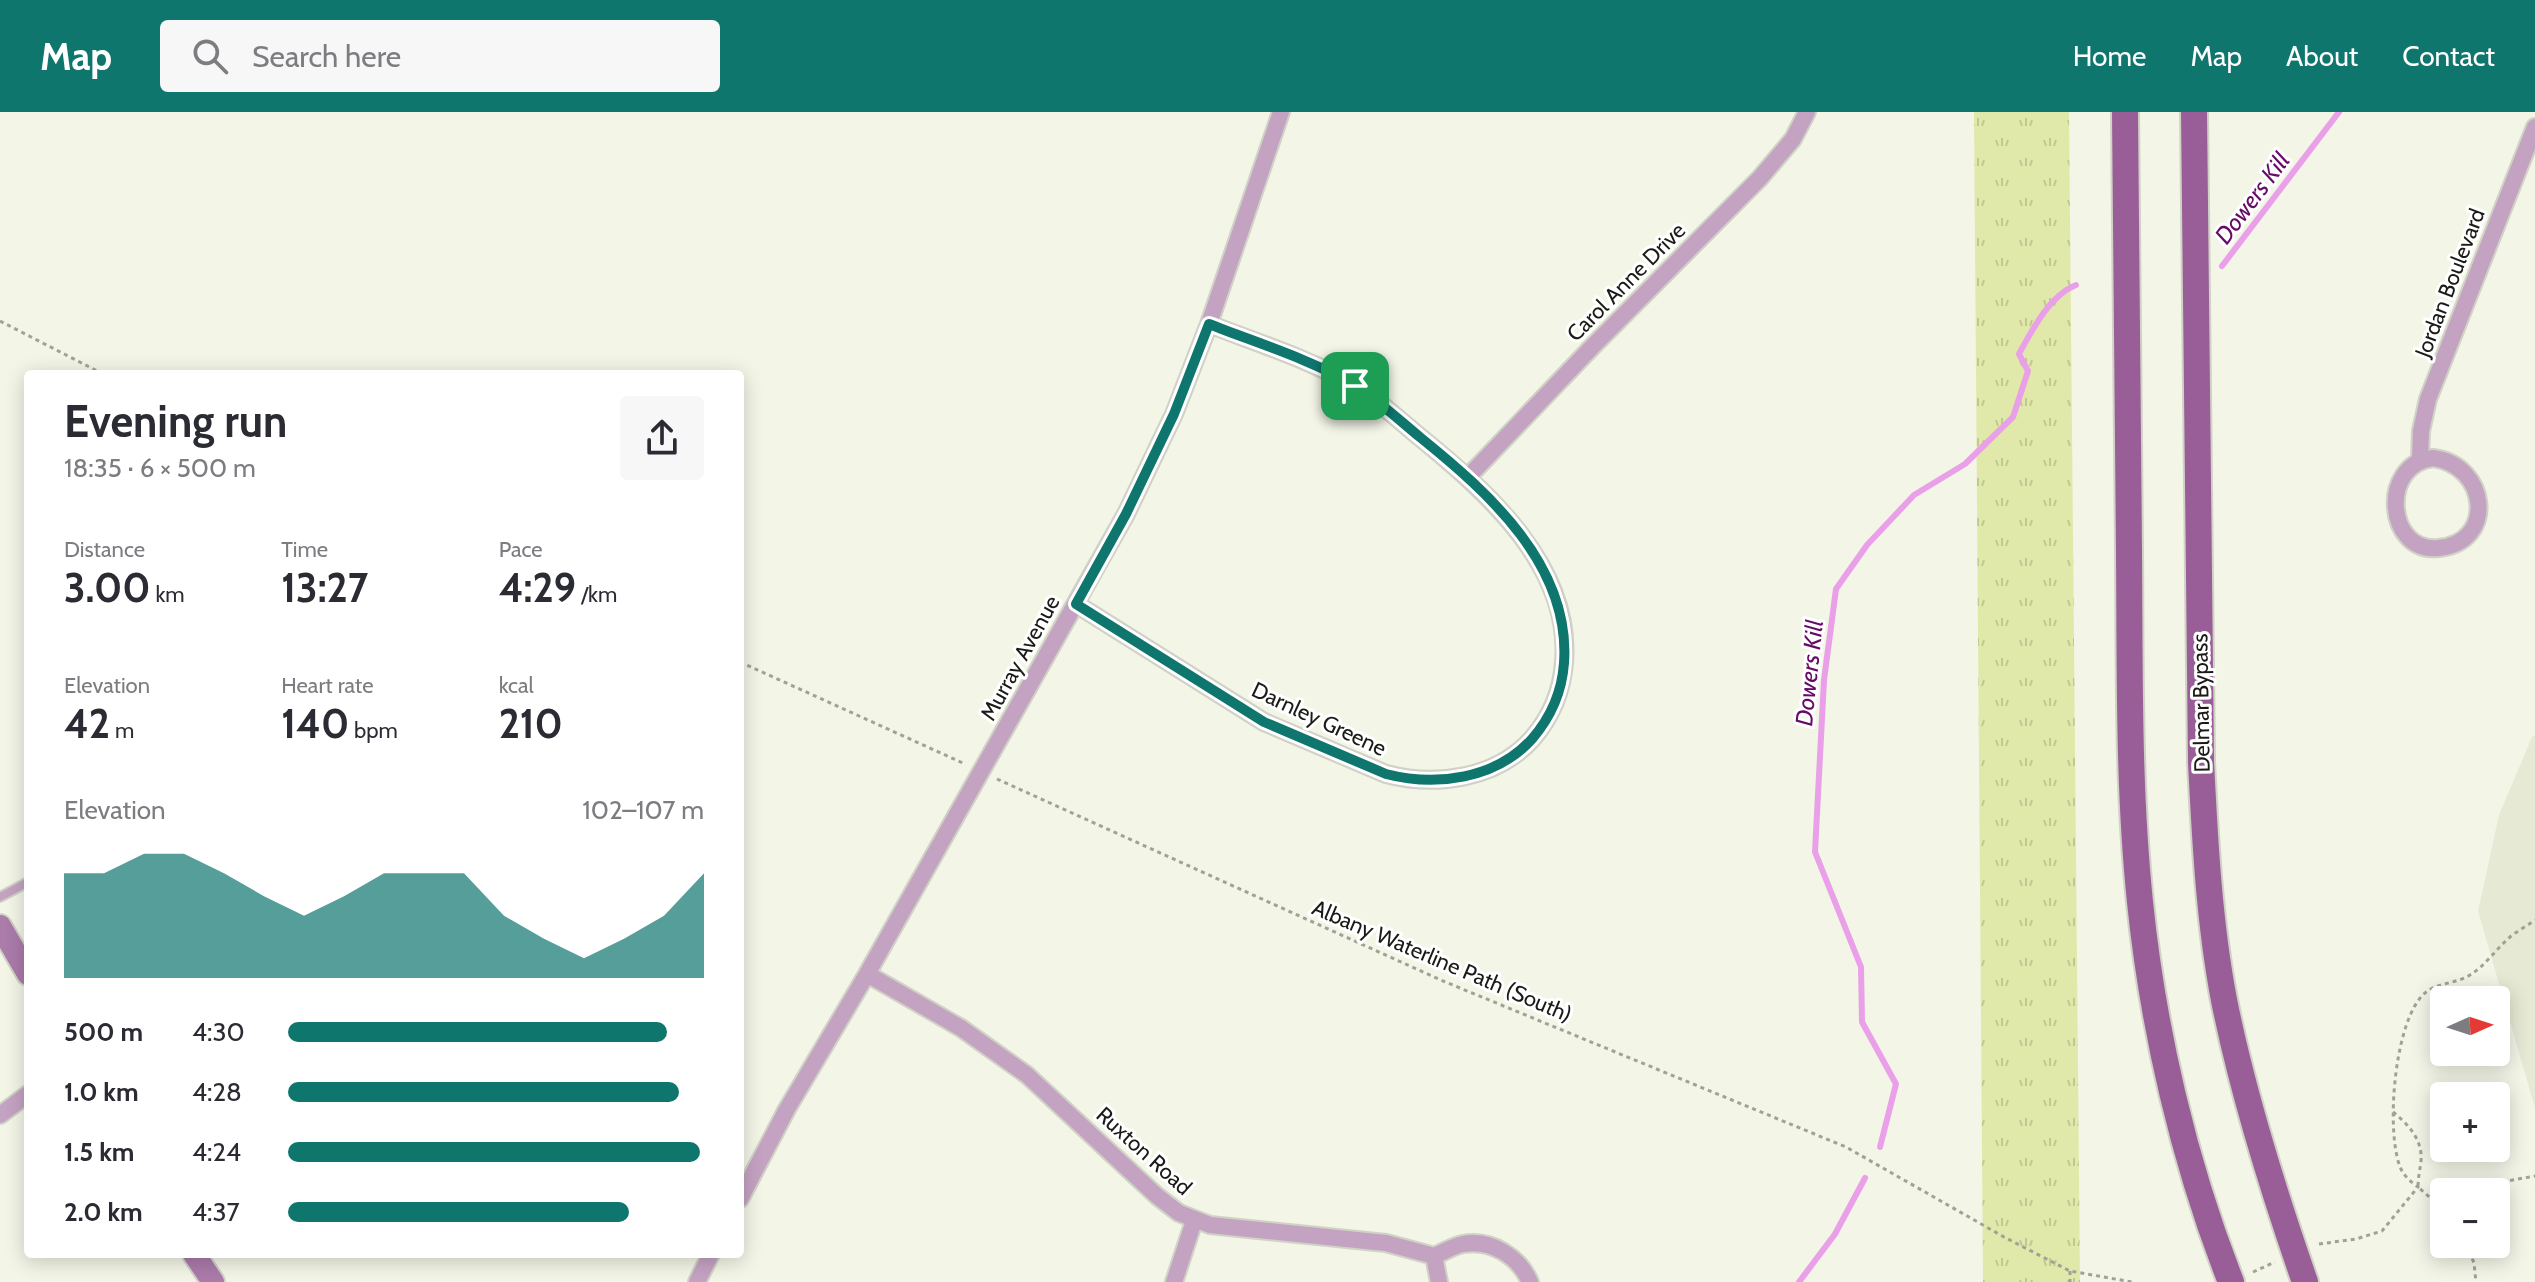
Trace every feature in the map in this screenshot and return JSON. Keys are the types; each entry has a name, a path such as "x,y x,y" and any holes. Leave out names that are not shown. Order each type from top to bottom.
{"main road":[{"path":"2125,112 2129,692 2140,903 2166,1063 2208,1221 2240,1278"},
{"name":"Delmar Bypass","path":"2194,112 2201,762 2206,853 2216,951 2225,1001 2257,1133 2305,1282"},
{"path":"0,926 24,967"},
{"path":"197,1258 213,1282"}],"street":[{"name":"Murray Avenue","path":"744,1191 787,1109 867,974 1126,514 1174,414 1209,324 1281,112"},
{"name":"Carol Anne Drive","path":"1468,477 1760,178 1793,139 1807,112"},
{"name":"Jordan Boulevard","path":"2420,460 2421,431 2428,399 2535,127"},
{"name":"Darnley Greene","path":"1076,604 1264,722 1386,774 1406,779 1445,780 1472,775 1524,747 1549,717 1559,692 1565,647 1564,627 1554,589 1530,549 1492,501 1468,477 1355,386 1209,324"},
{"path":"2420,460 2446,460 2474,482 2478,498 2476,524 2466,537 2453,546 2435,549 2416,544 2403,532 2396,512 2395,496 2404,474 2420,460"},
{"name":"Ruxton Road","path":"867,974 961,1028 1027,1075 1157,1196 1194,1221 1386,1243 1434,1256"},
{"path":"0,1115 24,1097"},
{"path":"1174,1282 1194,1221"},
{"path":"1439,1282 1434,1256 1467,1243 1501,1250 1516,1259 1530,1282"},
{"path":"697,1282 709,1258"}],"lane":[{"path":"0,897 24,884"}],"path":[{"path":"0,321 95,370"},
{"name":"Albany Waterline Path (South)","path":"744,664 1443,981 1846,1147 2070,1271 2132,1282"},
{"path":"2430,1196 2409,1180 2402,1170 2395,1146 2393,1112 2405,1024 2424,994 2439,985 2469,976 2512,935 2535,920"},
{"path":"2319,1244 2356,1239 2382,1231 2418,1187 2422,1157 2409,1126 2393,1112"},
{"path":"2510,1180 2535,1176"},
{"path":"2240,1278 2282,1258"},
{"path":"2472,1258 2476,1282"},
{"path":"2070,1271 2070,1282"}],"shaded area":[{"path":"2535,735 2535,1108 2510,1022 2510,986 2500,986 2478,911 2499,815"}],"green space":[{"path":"1974,112 2069,112 2080,1282 1983,1282"}],"waterway":[{"name":"Dowers Kill","path":"2222,266 2339,112"},
{"name":"Dowers Kill","path":"1880,1147 1896,1084 1862,1022 1861,967 1815,852 1824,680 1836,589 1867,545 1914,495 1965,464 2013,417 2028,371 2019,354 2050,305 2076,285"},
{"name":"Dowers Kill","path":"1799,1282 1835,1234 1865,1178"}],"route":[{"path":"1209,324 1355,386 1468,477 1492,501 1530,549 1554,589 1560,608 1564,627 1564,671 1549,717 1524,747 1472,775 1445,780 1406,779 1386,774 1264,722 1076,604 1126,514 1174,414 1209,324"}]}
